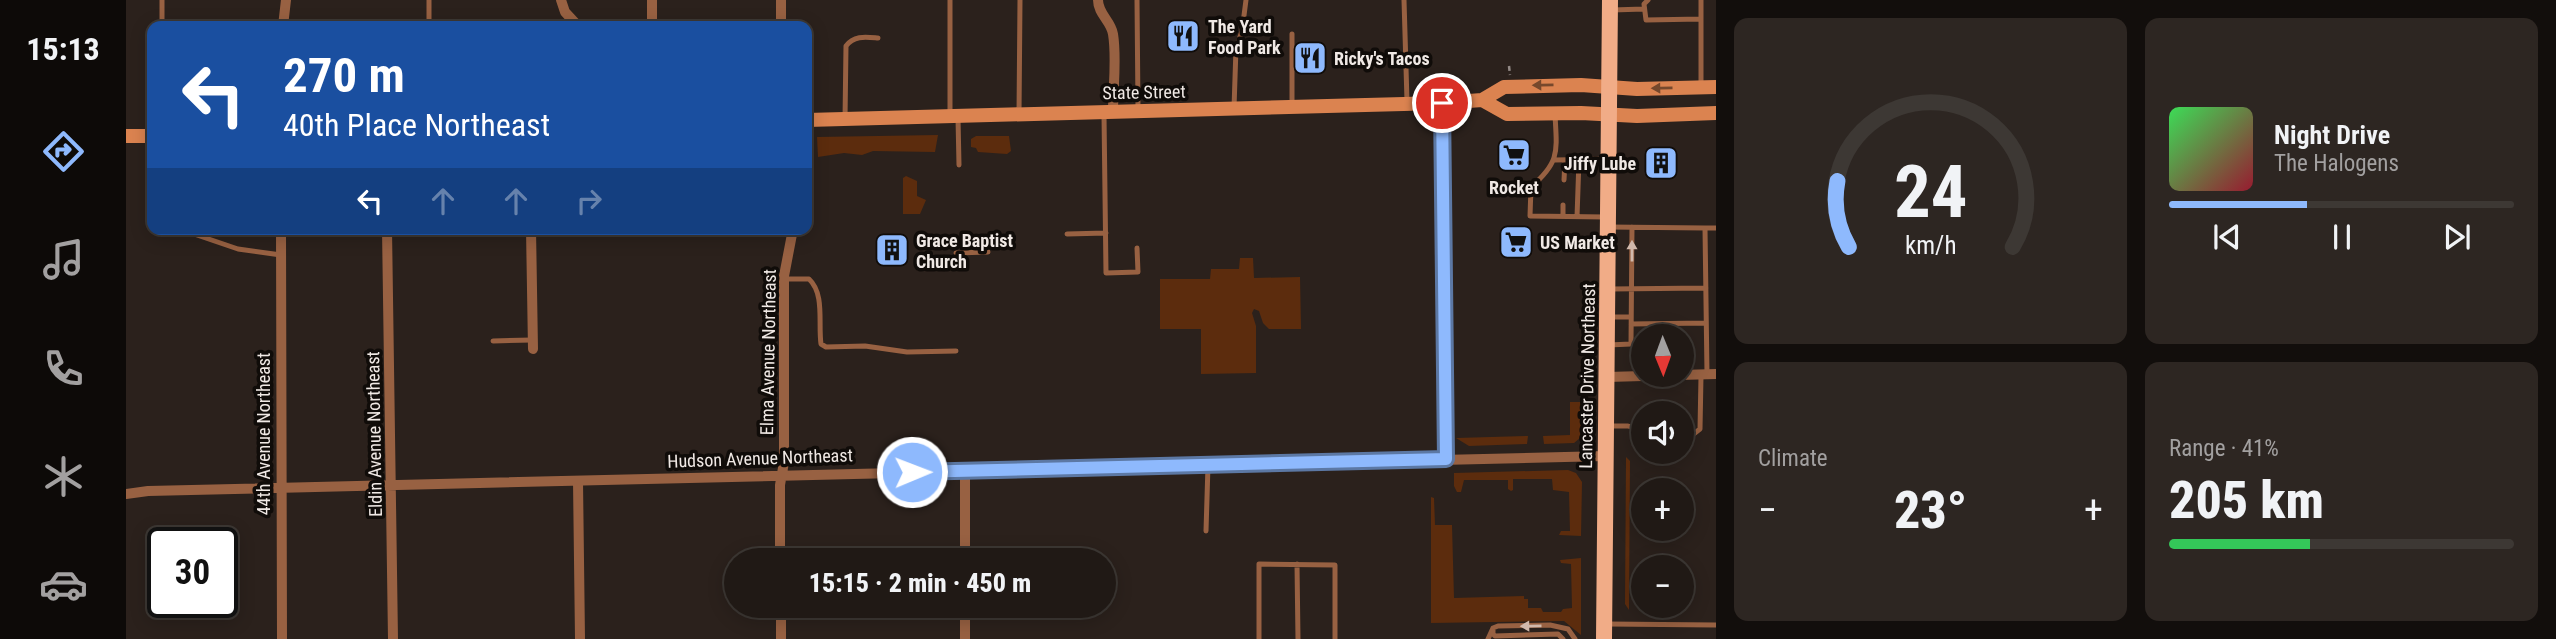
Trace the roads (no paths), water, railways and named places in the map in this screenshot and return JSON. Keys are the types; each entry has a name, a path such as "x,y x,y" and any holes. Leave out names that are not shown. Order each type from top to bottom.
{"main road":[{"name":"Lancaster Drive Northeast","path":"1605,631 1610,5"},
{"name":"State Street","path":"812,120 1442,103 1482,100 1504,86 1709,88"},
{"name":"State Street","path":"1482,100 1507,114 1716,113"},
{"path":"126,136 147,136"}],"street":[{"path":"283,21 286,0"},
{"path":"561,0 565,12 573,21"},
{"path":"652,0 652,21"},
{"path":"780,0 781,21"},
{"path":"1098,0 1098,7 1113,36 1109,112"},
{"path":"1442,103 1446,459"},
{"name":"44th Avenue Northeast","path":"281,235 282,639"},
{"name":"Eldin Avenue Northeast","path":"387,235 394,639"},
{"path":"531,235 533,345"},
{"name":"Elma Avenue Northeast","path":"780,548 780,485 784,462 784,279 792,235"},
{"path":"1607,377 1708,374"},
{"name":"Hudson Avenue Northeast","path":"126,494 148,491 1606,456"},
{"path":"965,471 965,548"},
{"path":"578,481 580,639"},
{"path":"781,618 781,639"},
{"path":"965,618 965,639"}],"lane":[{"path":"162,0 162,21"},
{"path":"429,0 429,21"},
{"path":"950,0 954,115 959,164"},
{"path":"1018,114 1020,0"},
{"path":"1137,0 1138,111"},
{"path":"1234,109 1236,48 1242,31 1246,0"},
{"path":"1404,0 1407,104"},
{"path":"1648,0 1644,4 1646,20 1701,19"},
{"path":"1701,0 1709,88"},
{"path":"1610,5 1644,9"},
{"path":"1292,108 1293,34"},
{"path":"845,119 846,46 849,41 858,37 878,38"},
{"path":"1109,112 1106,273 1138,272 1137,248"},
{"path":"1555,113 1555,160 1546,174 1531,187 1530,216 1577,217 1632,227 1716,228"},
{"path":"1555,160 1608,159"},
{"path":"1564,180 1565,160"},
{"path":"1577,217 1578,160"},
{"path":"1563,205 1563,216"},
{"path":"1632,227 1631,324 1706,323"},
{"path":"1694,434 1700,429 1708,374 1705,228"},
{"path":"1067,234 1106,233"},
{"path":"197,235 238,249 281,255"},
{"path":"956,253 988,252"},
{"path":"784,279 809,279 814,284 818,293 821,344 826,347 865,346 906,352 956,351"},
{"path":"1608,289 1706,288"},
{"path":"1607,317 1631,317"},
{"path":"493,341 533,345"},
{"path":"1607,345 1631,344"},
{"path":"1607,426 1631,427"},
{"path":"1206,531 1208,465"},
{"path":"1259,639 1259,564 1335,565 1335,639"},
{"path":"1297,564 1298,639"},
{"path":"1605,631 1716,625"},
{"path":"1493,628 1560,626 1568,629 1575,639"},
{"path":"1489,639 1493,628"},
{"path":"1493,628 1495,636 1558,635 1563,639"}],"place":[{"name":"The Yard Food Park","path":"1183,36"},
{"name":"Ricky's Tacos","path":"1310,58"},
{"name":"Rocket","path":"1514,155"},
{"name":"Jiffy Lube","path":"1661,163"},
{"name":"US Market","path":"1516,242"},
{"name":"Grace Baptist Church","path":"892,250"}]}
